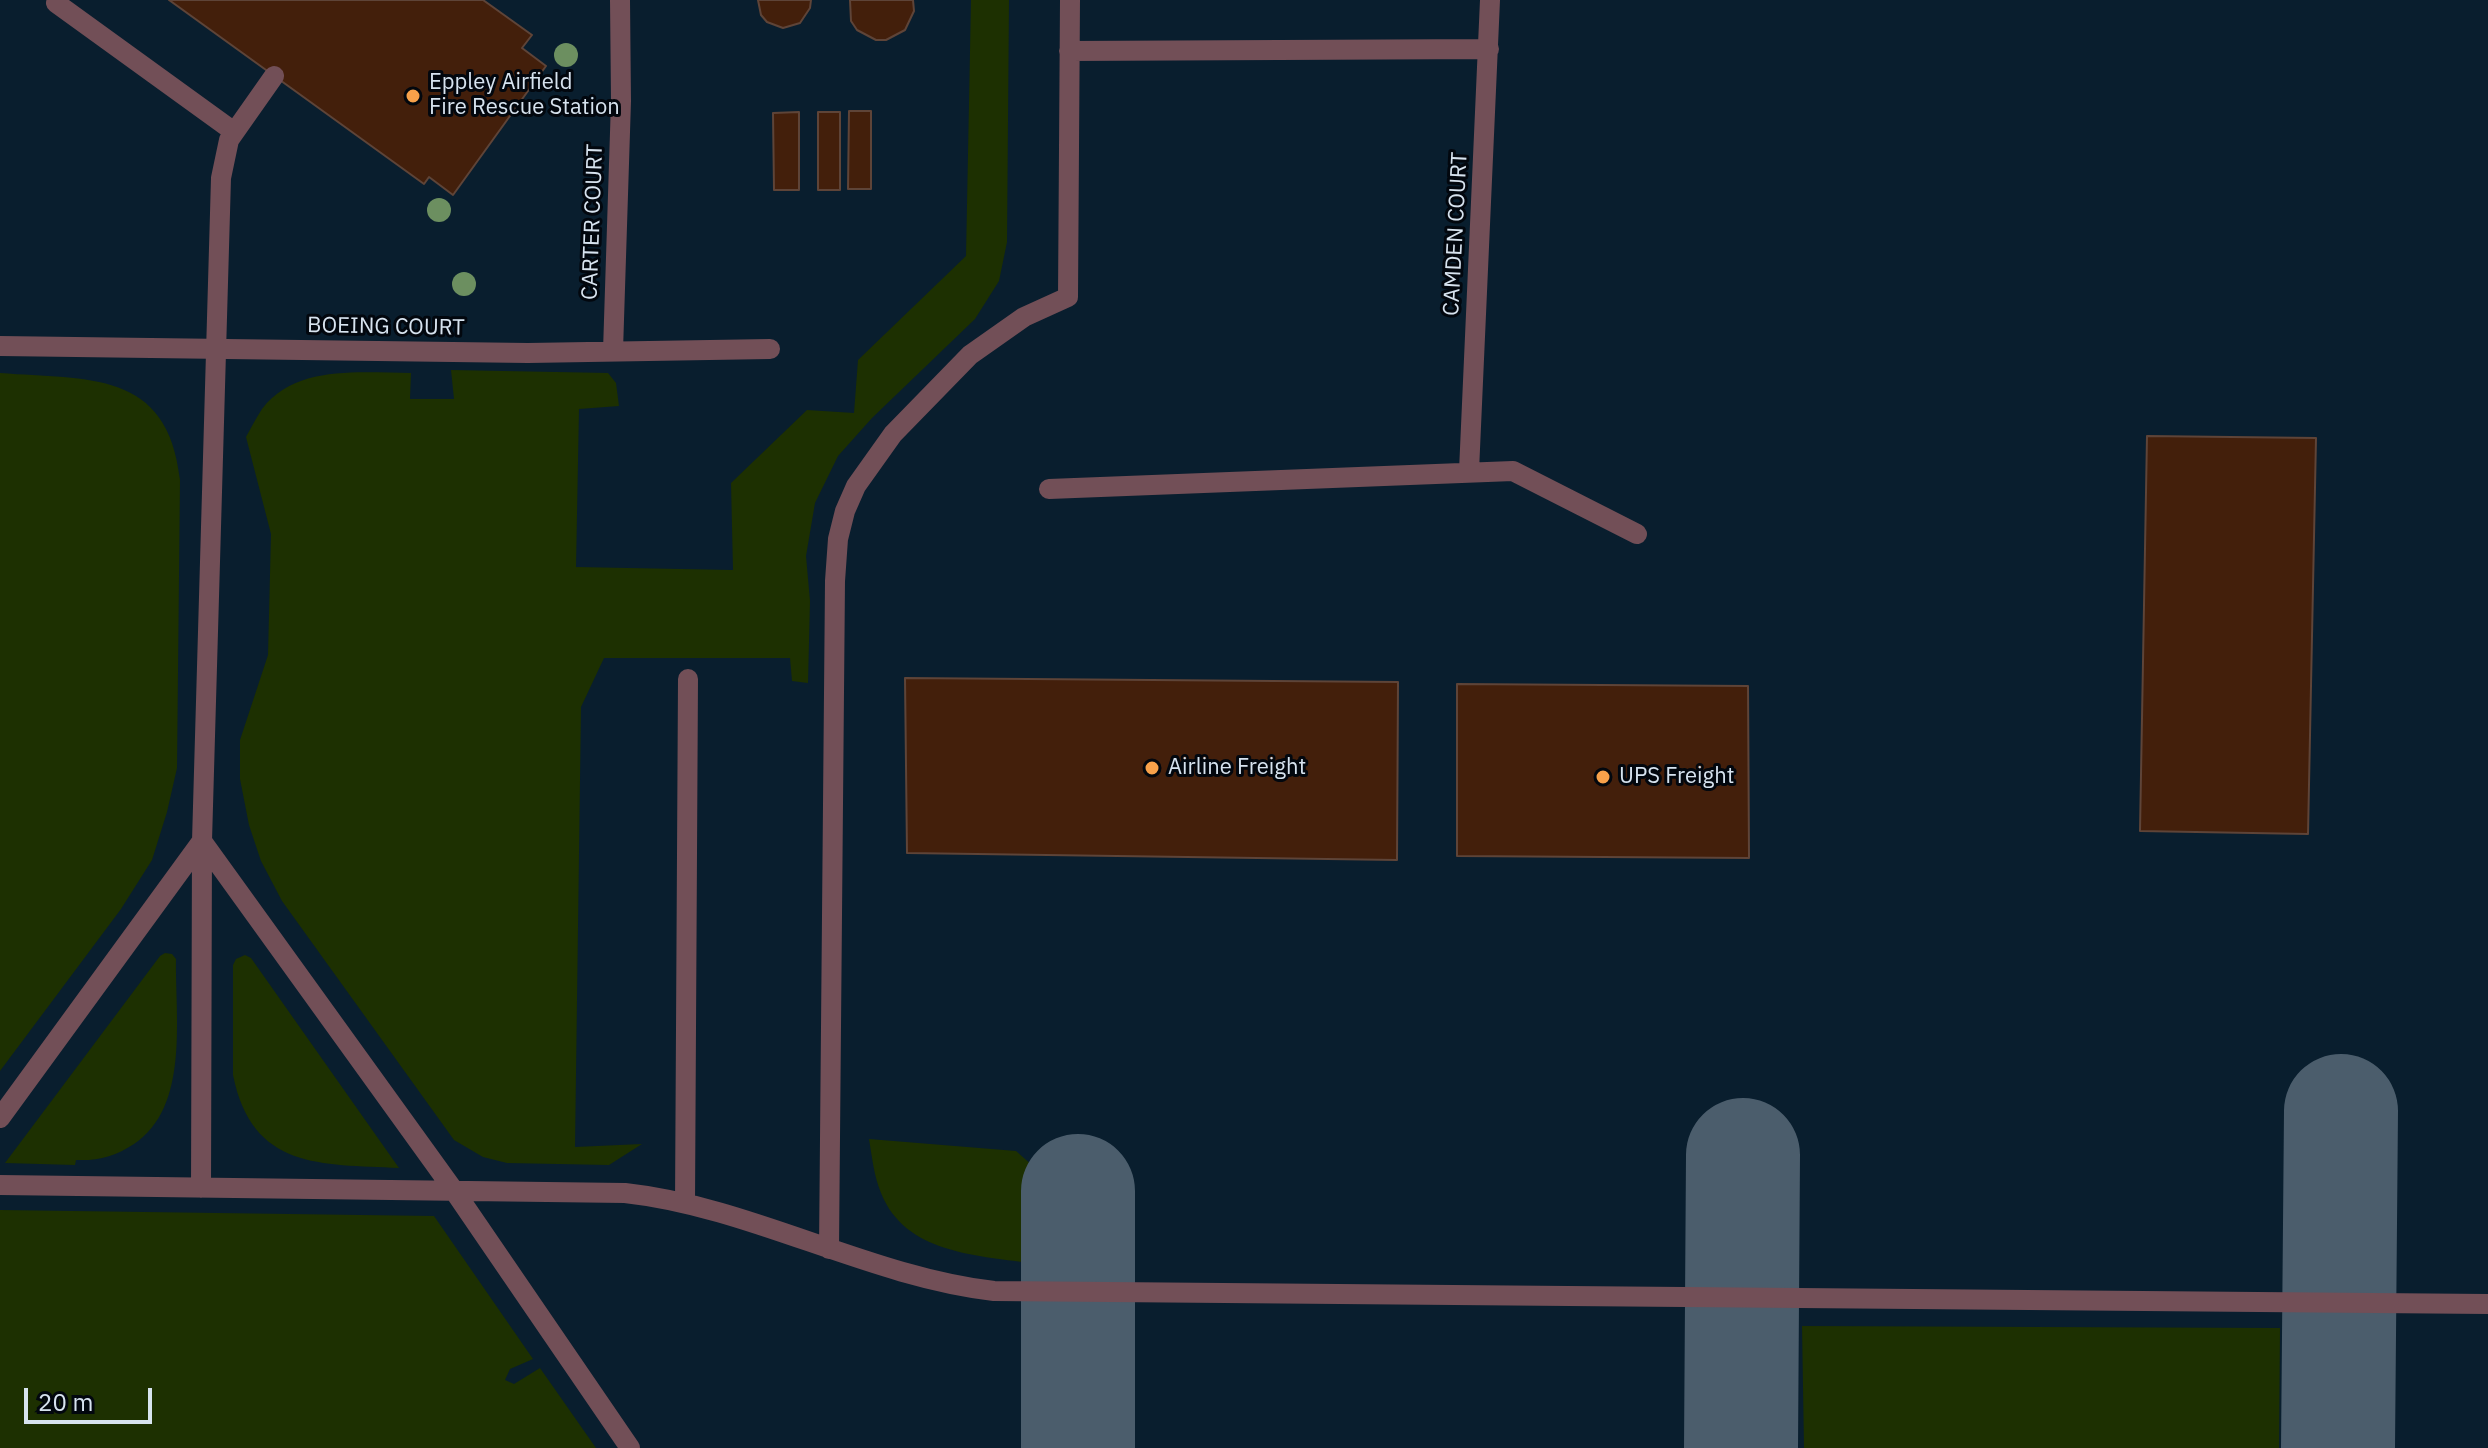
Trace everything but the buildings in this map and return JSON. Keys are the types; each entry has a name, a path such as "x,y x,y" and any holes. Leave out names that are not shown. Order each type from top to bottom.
{"lane":[{"path":"58,0 56,3 233,131"},
{"name":"CARTER COURT","path":"613,351 621,112 620,0"},
{"path":"829,1249 835,581 838,539 856,486 893,434 970,355 1024,317 1068,297 1070,0"},
{"name":"CAMDEN COURT","path":"1469,471 1490,0"},
{"path":"1069,51 1489,49"},
{"path":"201,1188 202,841 222,163 233,131 274,76"},
{"name":"BOEING COURT","path":"0,346 453,353 770,349"},
{"path":"1049,489 1513,471 1637,534"},
{"path":"685,1202 688,679"},
{"path":"0,1118 202,841"},
{"path":"202,841 455,1192 630,1448"},
{"path":"0,1185 625,1193 685,1202 929,1281 994,1291 2488,1304"}],"green space":[{"path":"971,0 1009,0 1007,242 999,281 975,319 872,418 838,456 815,503 806,556 810,601 808,683 792,681 790,658 604,658 581,707 575,1147 642,1144 609,1165 507,1163 483,1157 454,1140 282,901 261,861 249,825 240,779 240,740 268,655 271,534 246,437 262,409 276,395 293,384 330,374 411,373 410,399 454,399 451,370 608,373 616,383 619,406 579,409 576,567 733,570 731,483 807,410 854,413 858,360 966,256"},
{"path":"0,373 92,381 141,399 159,417 172,444 180,480 177,768 167,812 152,860 121,909 0,1071"},
{"path":"172,954 176,959 176,1059 164,1108 152,1128 120,1152 99,1159 76,1160 75,1165 5,1163 160,956"},
{"path":"245,955 251,958 399,1168 343,1165 294,1156 273,1145 256,1129 242,1106 233,1075 233,965 236,959"},
{"path":"869,1139 1016,1151 1033,1166 1034,1172 1030,1174 1027,1210 1029,1263 944,1248 907,1228 892,1213 881,1193"},
{"path":"0,1210 434,1216 533,1359 510,1369 505,1380 514,1384 540,1368 596,1448 0,1448"},
{"path":"1802,1326 2280,1328 2279,1448 1804,1448"}],"taxiway":[{"path":"2338,1448 2341,1111"},
{"path":"1741,1448 1743,1155"},
{"path":"1078,1191 1078,1448"}],"place":[{"name":"Eppley Airfield Fire Rescue Station","path":"413,96"},
{"name":"Airline Freight","path":"1152,768"},
{"name":"UPS Freight","path":"1603,777"}]}
